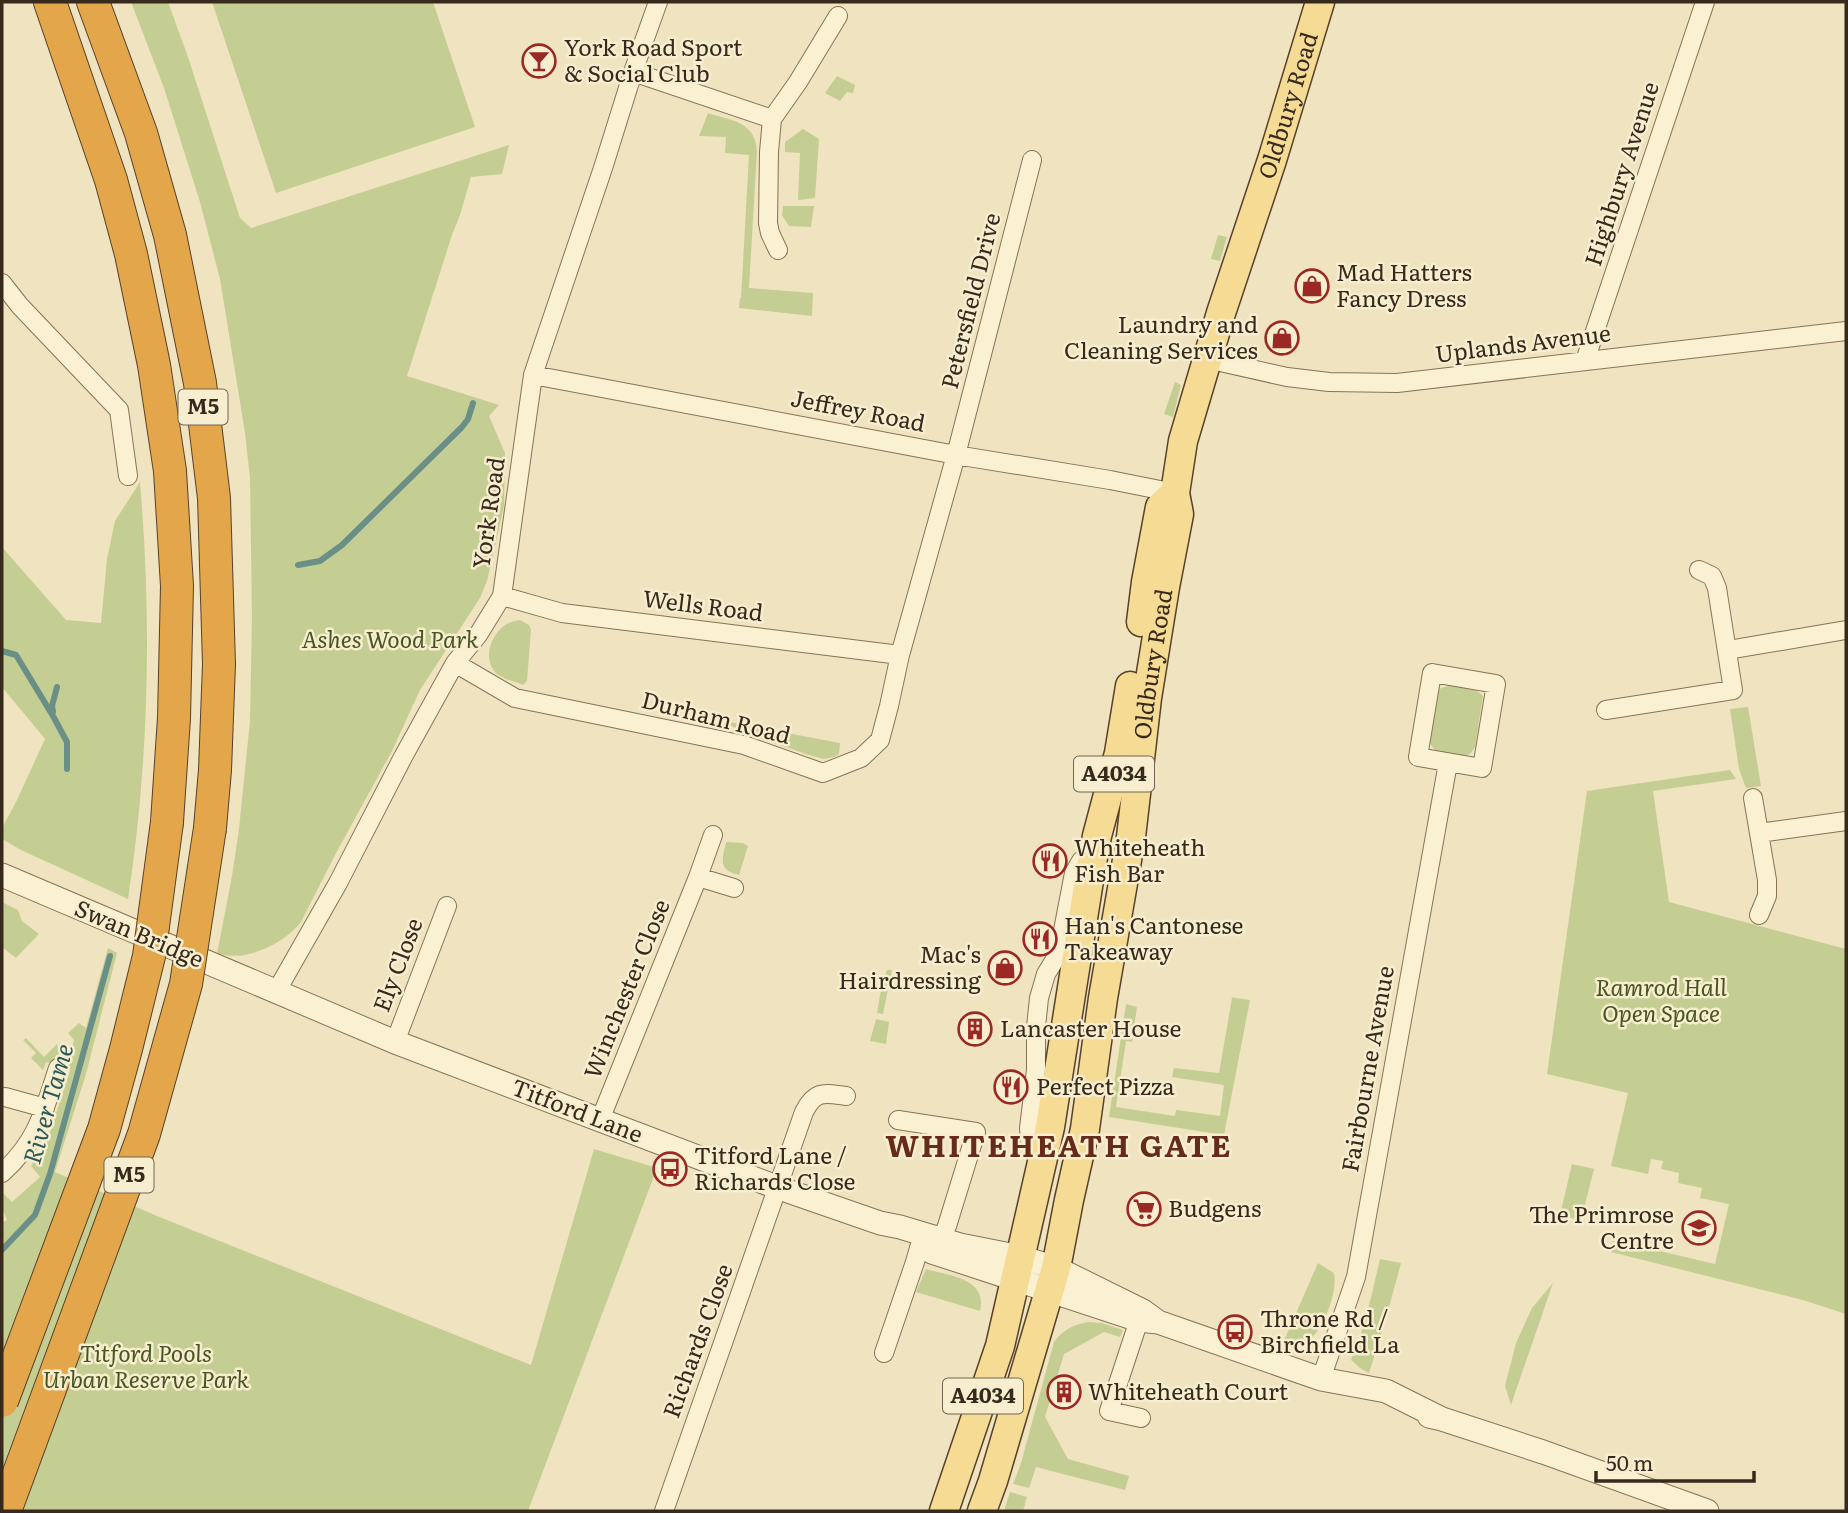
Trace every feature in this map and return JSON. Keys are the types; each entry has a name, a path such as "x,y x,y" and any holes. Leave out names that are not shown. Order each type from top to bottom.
{"highway":[{"name":"M5","path":"2,1401 104,1129 126,1048 149,956 167,822 174,718 177,586 170,471 155,365 131,254 111,180 50,2"},
{"name":"M5","path":"5,1511 144,1134 186,984 210,828 215,770 219,664 214,498 200,383 170,235 141,133 93,2"}],"main road":[{"name":"Oldbury Road","path":"1053,1279 1085,1129 1103,998 1131,837 1147,698 1179,514 1175,493 1183,442 1320,2"},
{"name":"Oldbury Road","path":"1017,1268 1053,1114 1095,848 1119,753 1160,506 1175,493"},
{"name":"A4034","path":"944,1511 1000,1346 1017,1268"},
{"name":"A4034","path":"982,1511 1053,1279"}],"street":[{"name":"York Road","path":"276,992 338,883 455,663 478,635 502,596 533,375 658,2"},
{"name":"Highbury Avenue","path":"1586,361 1705,2"},
{"path":"778,250 768,223 772,119 838,16"},
{"path":"634,72 772,119"},
{"name":"Petersfield Drive","path":"956,455 1032,160"},
{"path":"2,283 20,306 119,410 128,477"},
{"name":"Uplands Avenue","path":"1207,359 1287,377 1329,382 1397,383 1846,331"},
{"name":"Jeffrey Road","path":"533,375 956,455 1175,493"},
{"name":"Durham Road","path":"455,663 515,698 744,745 823,773 861,758 880,740 900,655 956,455"},
{"path":"1606,710 1734,690 1717,588 1712,576 1699,570"},
{"name":"Wells Road","path":"502,596 562,613 900,655"},
{"path":"1728,650 1846,630"},
{"path":"1432,673 1496,684 1482,768 1448,763 1418,757 1432,673"},
{"name":"Fairbourne Avenue","path":"1327,1381 1356,1277 1448,763"},
{"path":"1753,798 1768,880 1759,915"},
{"path":"1759,833 1846,821"},
{"name":"Winchester Close","path":"600,1120 713,835"},
{"name":"Swan Bridge","path":"2,875 276,992"},
{"path":"698,877 734,888"},
{"name":"Ely Close","path":"395,1042 447,906"},
{"name":"Titford Lane","path":"276,992 395,1042 779,1188 880,1223 900,1227 929,1243 1053,1279 1147,1318 1327,1381 1386,1391 1442,1419 1707,1511"},
{"path":"2,1173 31,1141 58,1068"},
{"name":"Richards Close","path":"664,1511 804,1112 809,1101 817,1096 846,1096"},
{"path":"5,1097 45,1108"},
{"path":"884,1353 915,1262 951,1213 976,1132 898,1120"},
{"path":"1141,1418 1109,1411 1147,1318"}],"green space":[{"name":"Ashes Wood Park","path":"131,2 168,2 240,218 251,228 509,145 502,174 471,177 407,376 499,405 489,416 505,453 504,506 487,581 480,598 420,690 392,751 301,922 276,943 242,956 217,954 239,829 250,721 250,478 245,433 220,279 200,202 164,88"},
{"path":"212,2 433,2 475,127 276,193"},
{"path":"837,76 855,85 853,93 847,92 840,101 825,93"},
{"path":"708,113 741,124 752,134 755,141 757,151 749,288 813,293 812,316 739,308 749,155 725,153 726,137 699,136"},
{"path":"803,129 819,139 815,198 798,200 800,153 785,152 785,142"},
{"path":"783,206 814,206 811,227 789,226 782,215"},
{"path":"1218,235 1227,237 1220,261 1211,259"},
{"path":"1175,382 1181,385 1173,417 1164,414"},
{"path":"140,482 146,587 146,691 140,796 128,899 2,839 2,828 45,739 2,687 2,547 66,620 101,623 107,559 115,521"},
{"path":"520,620 529,625 531,630 527,681 523,685 497,674 492,668 489,655 495,635 508,623"},
{"path":"1451,685 1473,689 1483,696 1475,747 1461,759 1436,752 1429,742 1434,695 1439,689"},
{"path":"1748,707 1761,786 1746,788 1739,769 1730,709"},
{"path":"724,721 840,743 839,754 824,759 809,755 740,731"},
{"name":"Ramrod Hall Open Space","path":"1730,770 1736,779 1653,791 1669,902 1846,949 1846,1314 1803,1300 1611,1252 1613,1240 1715,1264 1729,1204 1700,1198 1702,1188 1678,1183 1679,1173 1661,1169 1663,1161 1651,1159 1648,1174 1611,1166 1628,1093 1547,1074 1587,791"},
{"path":"726,842 748,846 739,875 728,870 723,863"},
{"path":"2,902 18,910 22,921 39,934 16,958 2,947"},
{"name":"Titford Pools Urban Reserve Park","path":"108,948 117,953 86,1074 55,1172 157,1216 531,1365 594,1149 657,1168 528,1511 2,1511 2,1223 7,1220 2,1208 2,1192 12,1202 40,1177 31,1166 49,1135 70,1071 66,1069 74,1040 68,1033 79,1023 86,1028"},
{"path":"887,970 892,970 883,1014 877,1013"},
{"path":"1230,997 1250,1000 1224,1135 1109,1117 1126,1004 1137,1007 1132,1042 1126,1041 1116,1107 1175,1116 1176,1110 1220,1116 1224,1085 1172,1077 1174,1068 1219,1073 1232,998"},
{"path":"876,1019 889,1022 886,1044 870,1041"},
{"path":"26,1038 44,1057 57,1044 60,1052 56,1065 46,1062 43,1070 31,1058 36,1053 23,1040"},
{"path":"1572,1164 1594,1169 1581,1220 1560,1215"},
{"path":"1380,1259 1401,1263 1369,1373 1351,1360 1364,1323"},
{"path":"1318,1263 1334,1273 1334,1291 1328,1311 1318,1331 1305,1343 1283,1343"},
{"path":"926,1269 965,1280 972,1285 981,1300 980,1311 916,1292"},
{"path":"1553,1283 1511,1405 1505,1386 1516,1343 1532,1308"},
{"path":"1088,1322 1102,1323 1123,1330 1120,1337 1104,1332 1064,1354 1045,1417 1068,1459 1129,1476 1125,1490 1036,1467 1029,1488 1013,1484 1054,1342 1068,1329"},
{"path":"1010,1492 1027,1497 1023,1511 1004,1511"}],"waterway":[{"path":"298,565 320,561 342,545 462,427 468,419 473,403"},
{"name":"River Tame","path":"2,651 16,655 53,716 67,742 67,769"},
{"path":"53,712 57,687"},
{"name":"River Tame","path":"2,1250 35,1215 50,1174 110,956"}],"place":[{"name":"York Road Sport & Social Club","path":"539,61"},
{"name":"Mad Hatters Fancy Dress","path":"1312,286"},
{"name":"Laundry and Cleaning Services","path":"1282,338"},
{"name":"Whiteheath Fish Bar","path":"1050,861"},
{"name":"Han's Cantonese Takeaway","path":"1040,939"},
{"name":"Mac's Hairdressing","path":"1005,968"},
{"name":"Lancaster House","path":"975,1029"},
{"name":"Perfect Pizza","path":"1011,1087"},
{"name":"Titford Lane / Richards Close","path":"670,1169"},
{"name":"Budgens","path":"1144,1209"},
{"name":"The Primrose Centre","path":"1699,1228"},
{"name":"Throne Rd / Birchfield La","path":"1235,1332"},
{"name":"Whiteheath Court","path":"1064,1392"}],"district":[{"name":"WHITEHEATH GATE","path":"1059,1147"}]}
